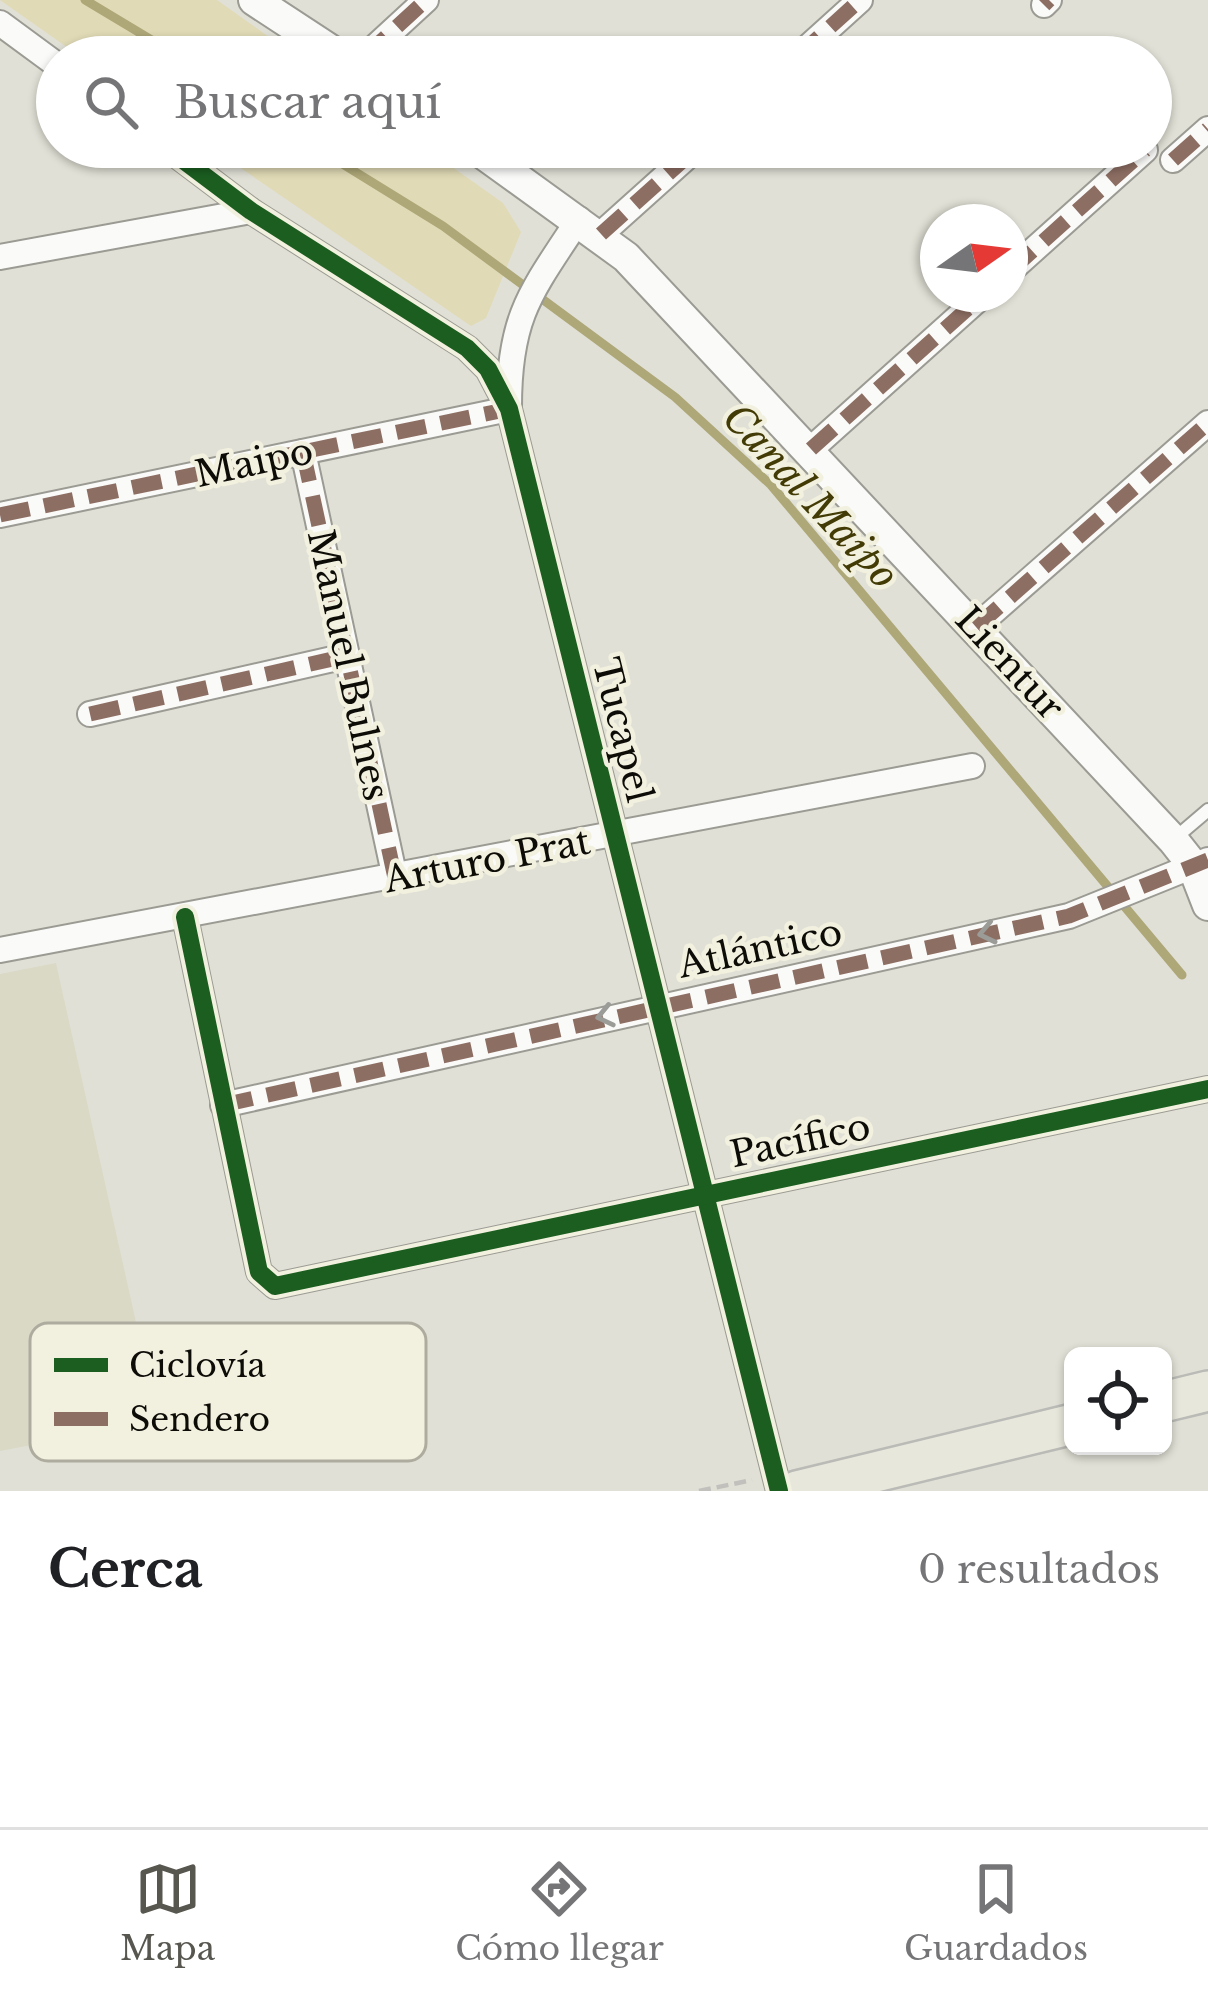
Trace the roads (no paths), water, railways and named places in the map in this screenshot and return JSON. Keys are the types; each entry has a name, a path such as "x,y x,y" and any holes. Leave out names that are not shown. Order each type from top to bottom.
{"main road":[{"path":"1172,1400 1208,1391"},
{"path":"798,1487 1064,1426"}],"street":[{"path":"254,0 309,36"},
{"path":"387,36 426,0"},
{"path":"820,36 860,0"},
{"path":"0,23 36,50"},
{"path":"1173,160 1208,129"},
{"name":"Tucapel","path":"194,168 251,211 467,348 488,369 509,409 705,1193 798,1487"},
{"name":"Lientur","path":"504,168 590,226 812,449 1191,855 1208,905"},
{"name":"Tucapel","path":"509,409 511,342 522,307 538,281 590,226 669,168"},
{"path":"1028,255 1125,168"},
{"path":"0,257 251,211"},
{"path":"812,449 964,312"},
{"name":"Maipo","path":"0,514 509,409"},
{"path":"976,627 1208,423"},
{"name":"Manuel Bulnes","path":"303,452 395,878"},
{"path":"90,714 346,656"},
{"name":"Arturo Prat","path":"0,950 972,766"},
{"name":"Atlántico","path":"223,1105 1100,906 1191,855"},
{"path":"185,916 223,1105"},
{"name":"Pacífico","path":"223,1105 265,1282 275,1286 1208,1089"}],"lane":[{"path":"1191,855 1208,810"}],"waterway":[{"name":"Canal Maipo","path":"85,0 145,36"},
{"name":"Canal Maipo","path":"349,168 443,226 675,397 771,485 1182,975"}]}
